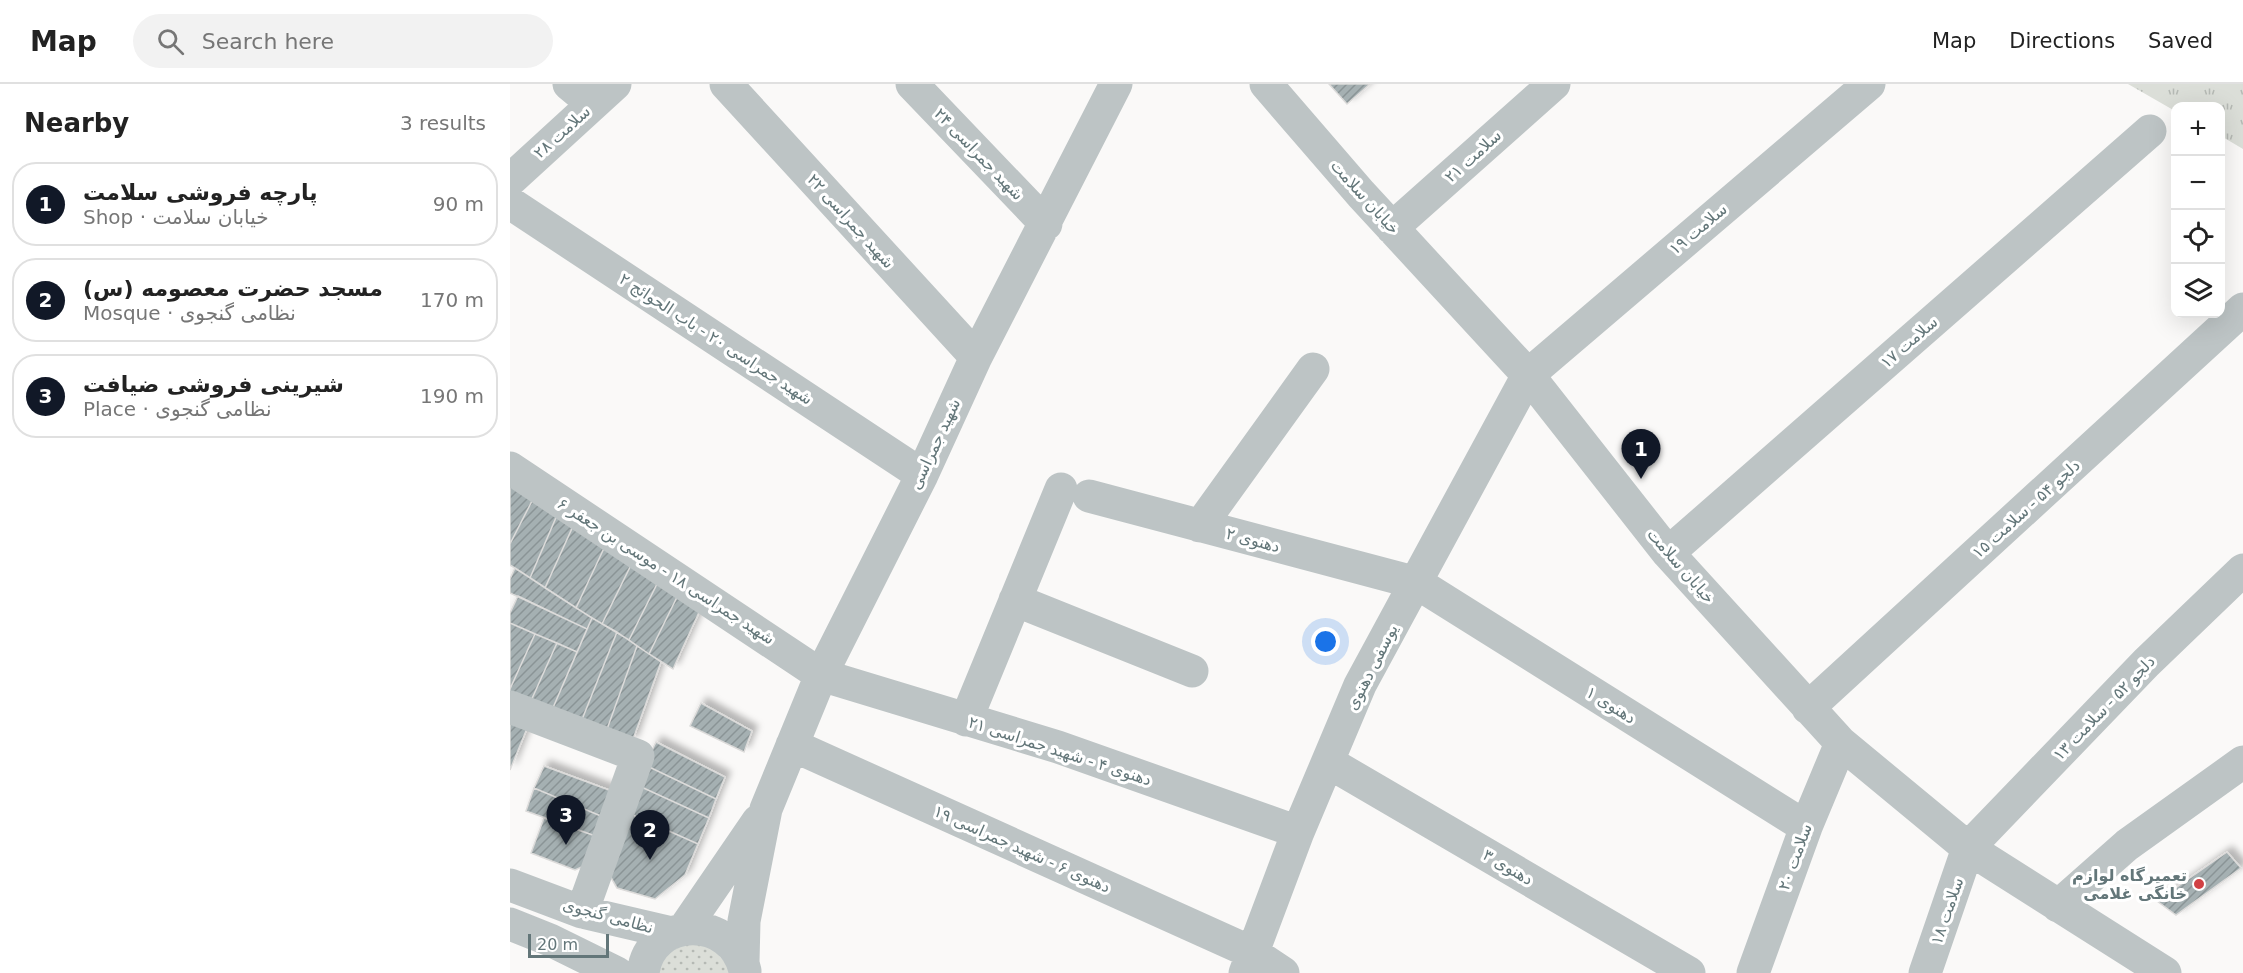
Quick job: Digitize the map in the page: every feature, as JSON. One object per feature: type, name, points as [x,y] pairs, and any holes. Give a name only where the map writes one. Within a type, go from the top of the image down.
[{"type":"street","name":"شهید جمراسی ۲۲","points":[[726,84],[976,357]]},
{"type":"street","name":"شهید جمراسی ۲۴","points":[[912,84],[1046,224]]},
{"type":"street","name":"شهید جمراسی","points":[[766,809],[821,675],[922,474],[976,357],[1116,84]]},
{"type":"street","name":"خیابان سلامت","points":[[1266,84],[1392,228],[1528,375],[1668,553],[1841,743],[1968,848],[2058,906],[2120,960],[2165,973]]},
{"type":"street","name":"سلامت ۲۱","points":[[1392,228],[1554,84]]},
{"type":"street","name":"سلامت ۱۹","points":[[1528,375],[1869,84]]},
{"type":"street","name":"سلامت ۲۸","points":[[510,180],[592,91]]},
{"type":"street","name":"سلامت ۱۷","points":[[1668,553],[2150,131]]},
{"type":"street","name":"شهید جمراسی ۲۰ - باب الحوائج ۲","points":[[510,203],[922,474]]},
{"type":"street","name":"دلجو ۵۴ - سلامت ۱۵","points":[[1808,708],[2243,309]]},
{"type":"street","points":[[1200,526],[1313,369]]},
{"type":"street","name":"یوسفی دهنوی","points":[[1249,963],[1298,832],[1360,685],[1528,375]]},
{"type":"street","name":"شهید جمراسی ۱۸ - موسی بن جعفر ۶","points":[[510,468],[821,675]]},
{"type":"street","name":"دهنوی ۲","points":[[1015,600],[1075,492],[1417,583]]},
{"type":"street","name":"دلجو ۵۲ - سلامت ۱۳","points":[[1968,848],[2146,663],[2243,570]]},
{"type":"street","name":"دهنوی ۱","points":[[1417,583],[1806,827]]},
{"type":"street","points":[[966,720],[1015,600],[1192,671]]},
{"type":"street","name":"دهنوی ۴ - شهید جمراسی ۲۱","points":[[821,675],[1058,747],[1298,832]]},
{"type":"street","points":[[510,706],[638,756],[582,912]]},
{"type":"street","name":"سلامت ۲۰","points":[[1753,973],[1806,827],[1841,743]]},
{"type":"street","name":"دهنوی ۶ - شهید جمراسی ۱۹","points":[[792,745],[1249,963],[1283,973]]},
{"type":"street","name":"دهنوی ۳","points":[[1328,762],[1689,973]]},
{"type":"street","points":[[2058,906],[2127,845],[2243,762]]},
{"type":"street","points":[[643,973],[649,954],[659,942],[678,931],[766,809]]},
{"type":"street","points":[[744,967],[744,921],[766,809]]},
{"type":"street","name":"سلامت ۱۸","points":[[1925,973],[1968,848]]},
{"type":"street","name":"نظامی گنجوی","points":[[510,885],[582,912],[678,931],[698,928],[713,931],[731,944],[744,967]]},
{"type":"street","points":[[510,924],[550,940],[617,973]]},
{"type":"green space","points":[[2128,84],[2243,84],[2243,149],[2225,138],[2225,102],[2171,102],[2171,109]]},
{"type":"green space","points":[[706,940],[734,973],[653,973],[666,950]]},
{"type":"building","points":[[1329,84],[1370,84],[1347,104]]},
{"type":"building","points":[[510,483],[534,497],[510,544]]},
{"type":"building","points":[[534,497],[558,513],[530,578],[510,565],[510,544]]},
{"type":"building","points":[[558,513],[574,524],[545,588],[530,578]]},
{"type":"building","points":[[574,524],[605,546],[576,608],[545,588]]},
{"type":"building","points":[[605,546],[632,563],[602,624],[576,608]]},
{"type":"building","points":[[632,563],[660,578],[629,640],[602,624]]},
{"type":"building","points":[[515,568],[592,618],[587,629],[510,593],[510,579]]},
{"type":"building","points":[[660,578],[679,593],[649,654],[629,640]]},
{"type":"building","points":[[679,593],[701,608],[673,669],[649,654]]},
{"type":"building","points":[[518,596],[587,629],[577,652],[510,623],[510,613]]},
{"type":"building","points":[[592,618],[617,632],[581,722],[552,710]]},
{"type":"building","points":[[510,623],[535,634],[510,689]]},
{"type":"building","points":[[617,632],[637,646],[606,732],[581,722]]},
{"type":"building","points":[[535,634],[557,643],[530,703],[510,695],[510,689]]},
{"type":"building","points":[[557,643],[577,652],[552,710],[530,703]]},
{"type":"building","points":[[637,646],[661,662],[632,742],[606,732]]},
{"type":"building","points":[[701,703],[752,731],[744,752],[690,726]]},
{"type":"building","points":[[510,718],[528,726],[510,770]]},
{"type":"building","points":[[656,742],[725,777],[716,799],[645,765]]},
{"type":"building","points":[[645,765],[716,799],[709,818],[637,785]]},
{"type":"building","points":[[544,766],[617,793],[608,819],[534,788]]},
{"type":"building","points":[[637,785],[709,818],[698,844],[626,812]]},
{"type":"building","points":[[534,788],[608,819],[601,838],[526,811]]},
{"type":"building","points":[[626,812],[698,844],[685,875],[655,899],[617,888],[606,869]]},
{"type":"building","points":[[544,818],[601,838],[593,862],[575,870],[531,853]]},
{"type":"building","name":"تعمیرگاه لوازم خانگی غلامی","points":[[2227,852],[2241,868],[2176,915],[2157,901]]},
{"type":"place","name":"پارچه فروشی سلامت","points":[[1641,479]]},
{"type":"place","name":"شیرینی فروشی ضیافت","points":[[566,845]]},
{"type":"place","name":"مسجد حضرت معصومه (س)","points":[[650,860]]},
{"type":"place","name":"تعمیرگاه لوازم خانگی غلامی","points":[[2199,884]]}]
